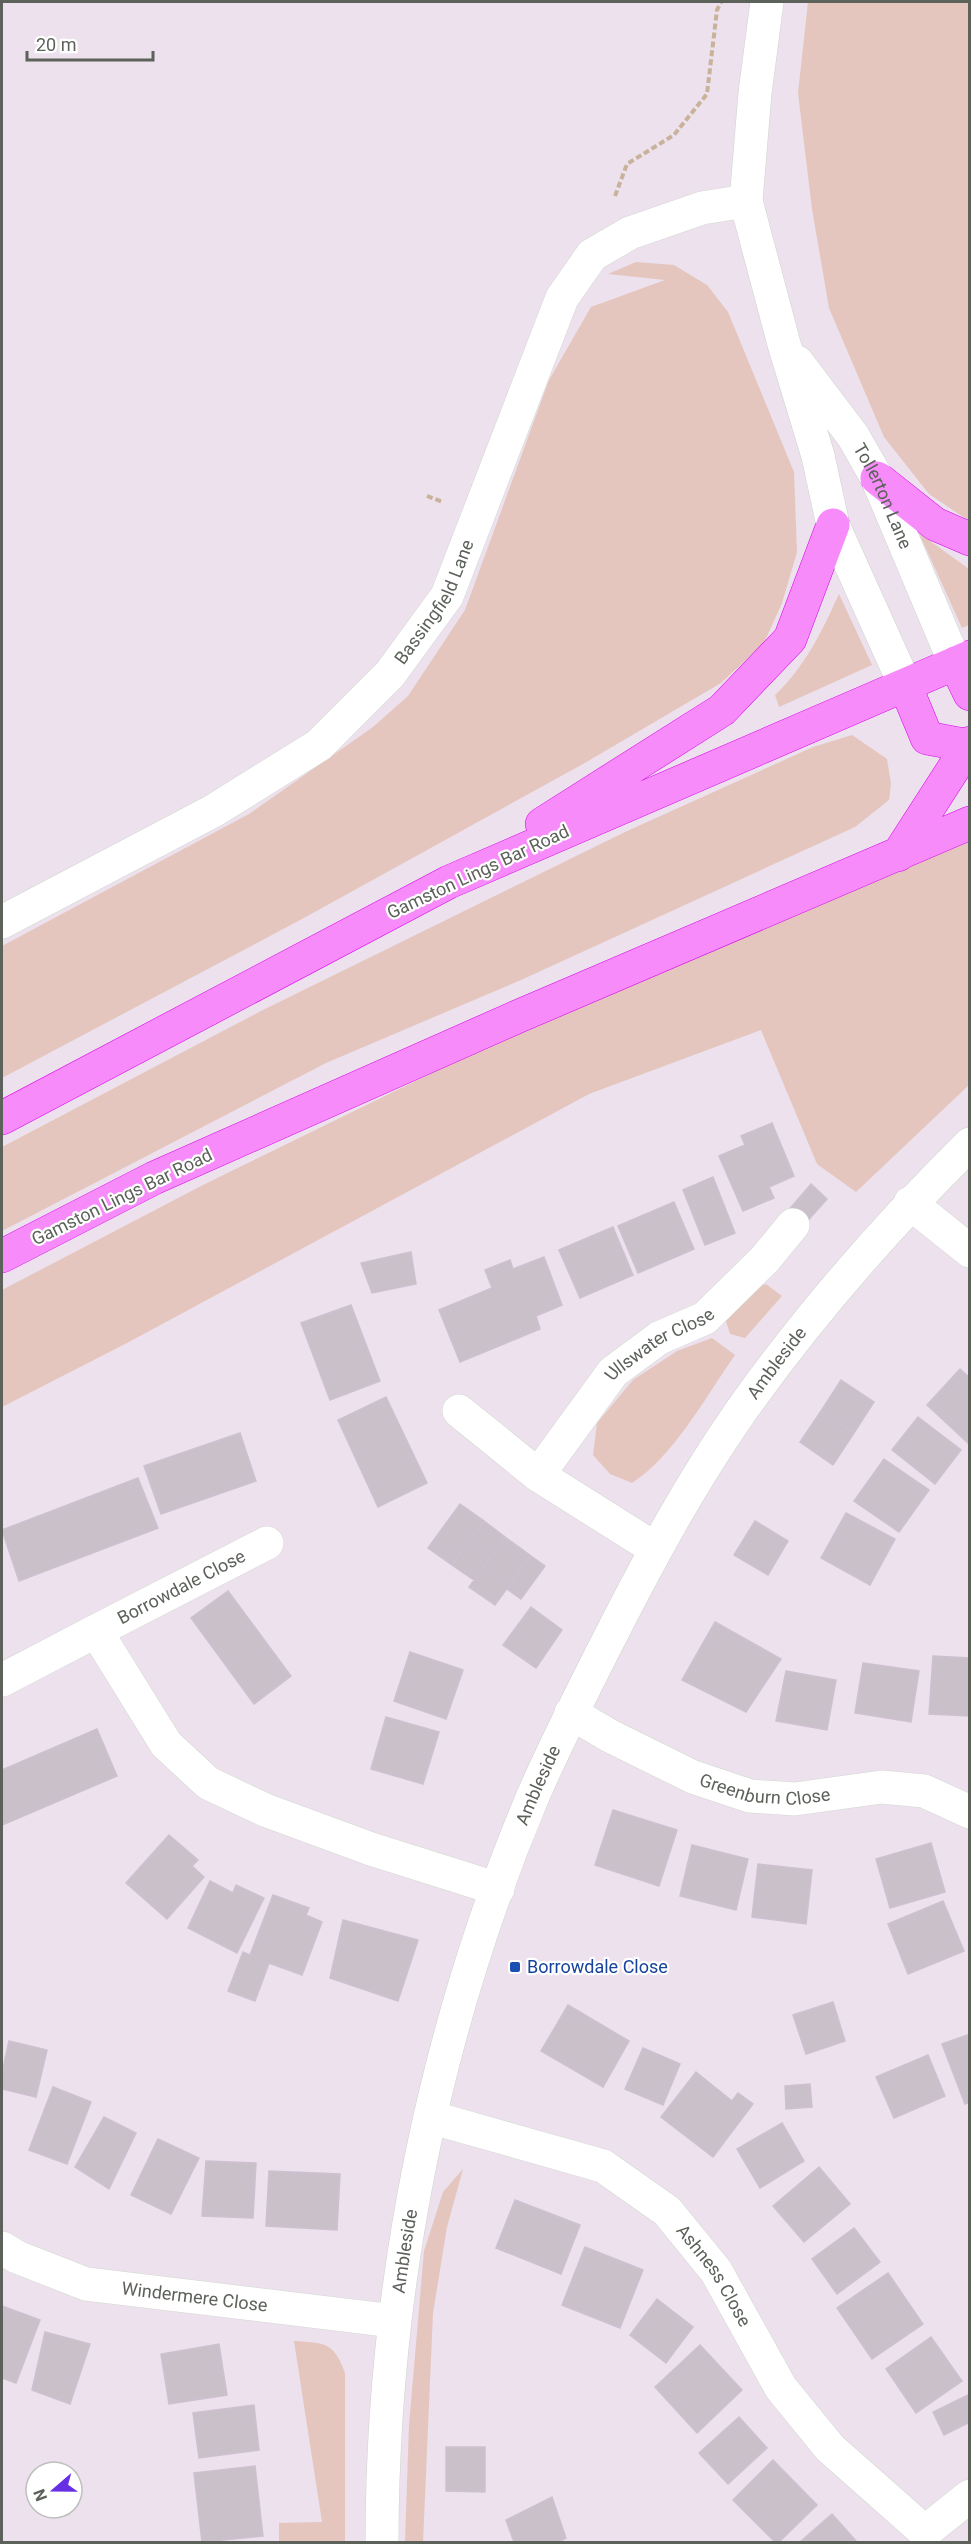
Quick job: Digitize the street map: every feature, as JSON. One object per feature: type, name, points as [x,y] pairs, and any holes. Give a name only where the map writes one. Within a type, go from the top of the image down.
[{"type":"highway","points":[[877,478],[935,524],[969,539]]},
{"type":"highway","points":[[449,882],[722,710],[790,639],[833,525]]},
{"type":"highway","points":[[962,660],[969,694]]},
{"type":"highway","name":"Gamston Lings Bar Road","points":[[2,1118],[449,882],[962,660]]},
{"type":"highway","points":[[897,855],[969,745],[927,738],[904,685]]},
{"type":"highway","name":"Gamston Lings Bar Road","points":[[2,1256],[154,1178],[519,1016],[969,823]]},
{"type":"street","name":"Tollerton Lane","points":[[767,2],[755,93],[746,201],[784,344],[818,456],[833,525],[904,685]]},
{"type":"street","name":"Bassingfield Lane","points":[[2,922],[213,811],[319,745],[390,674],[447,596],[562,298],[592,255],[648,226],[702,208],[746,201]]},
{"type":"street","name":"Tollerton Lane","points":[[784,344],[853,436],[877,478],[962,660]]},
{"type":"street","name":"Ambleside","points":[[382,2542],[385,2437],[394,2321],[430,2117],[477,1949],[532,1799],[571,1713],[654,1548],[739,1415],[819,1309],[910,1203],[969,1144]]},
{"type":"street","points":[[910,1203],[969,1251]]},
{"type":"street","name":"Ullswater Close","points":[[538,1475],[613,1372],[658,1338],[705,1318],[765,1259],[793,1225]]},
{"type":"street","points":[[459,1411],[538,1475],[654,1548]]},
{"type":"street","name":"Borrowdale Close","points":[[2,1680],[267,1543]]},
{"type":"street","name":"Borrowdale Close","points":[[96,1631],[166,1744],[208,1783],[265,1810],[307,1826],[498,1889]]},
{"type":"street","name":"Greenburn Close","points":[[571,1713],[610,1736],[693,1777],[750,1796],[795,1799],[882,1787],[924,1791],[969,1812]]},
{"type":"street","name":"Ashness Close","points":[[430,2117],[603,2166],[667,2211],[716,2271],[782,2388],[830,2448],[922,2537],[969,2496]]},
{"type":"street","name":"Windermere Close","points":[[2,2248],[17,2257],[86,2284],[394,2321]]},
{"type":"path","points":[[592,255],[627,165],[674,135],[707,94],[717,10],[721,2]]},
{"type":"shaded area","points":[[808,2],[969,2],[969,521],[929,494],[884,437],[829,308],[812,209],[798,93]]},
{"type":"shaded area","points":[[636,262],[674,265],[707,285],[728,312],[794,472],[797,552],[782,603],[764,643],[721,683],[583,764],[302,919],[2,1078],[2,946],[249,814],[373,727],[408,696],[465,610],[549,380],[591,307],[665,280],[608,274]]},
{"type":"shaded area","points":[[919,533],[969,569],[969,625],[962,628]]},
{"type":"shaded area","points":[[839,594],[872,665],[779,707],[775,695],[804,660]]},
{"type":"shaded area","points":[[852,735],[887,759],[891,784],[889,800],[855,827],[521,980],[326,1063],[2,1231],[2,1147],[261,1011],[625,832],[813,747]]},
{"type":"shaded area","points":[[969,835],[969,1085],[856,1192],[817,1164],[761,1030],[589,1094],[127,1343],[2,1407],[2,1290],[203,1185],[485,1047]]},
{"type":"shaded area","points":[[766,1284],[782,1296],[745,1338],[730,1334],[725,1318],[747,1291]]},
{"type":"shaded area","points":[[712,1338],[735,1355],[688,1424],[662,1457],[632,1483],[610,1474],[593,1455],[597,1423],[633,1380],[677,1351]]},
{"type":"shaded area","points":[[463,2169],[447,2227],[433,2313],[423,2542],[405,2542],[409,2425],[424,2251],[443,2192]]},
{"type":"shaded area","points":[[294,2341],[314,2342],[327,2346],[337,2355],[345,2373],[345,2542],[279,2542],[279,2523],[322,2522]]},
{"type":"building","points":[[772,1123],[794,1176],[769,1187],[774,1198],[743,1211],[719,1156],[745,1145],[741,1136]]},
{"type":"building","points":[[713,1177],[735,1233],[705,1245],[683,1190]]},
{"type":"building","points":[[811,1184],[827,1199],[803,1226],[787,1212]]},
{"type":"building","points":[[674,1202],[694,1249],[638,1273],[618,1226]]},
{"type":"building","points":[[613,1227],[633,1275],[580,1298],[559,1250]]},
{"type":"building","points":[[411,1252],[416,1284],[372,1293],[361,1263]]},
{"type":"building","points":[[544,1257],[562,1305],[536,1316],[540,1329],[460,1362],[439,1310],[492,1288],[485,1270],[510,1260],[513,1269]]},
{"type":"building","points":[[351,1305],[380,1381],[330,1400],[301,1323]]},
{"type":"building","points":[[960,1369],[970,1378],[968,1443],[927,1405]]},
{"type":"building","points":[[841,1380],[874,1402],[854,1433],[821,1411]]},
{"type":"building","points":[[386,1397],[427,1483],[378,1507],[338,1420]]},
{"type":"building","points":[[821,1411],[854,1433],[833,1465],[800,1442]]},
{"type":"building","points":[[918,1417],[961,1450],[935,1484],[892,1450]]},
{"type":"building","points":[[240,1433],[256,1481],[161,1514],[144,1466]]},
{"type":"building","points":[[884,1459],[929,1490],[899,1532],[854,1501]]},
{"type":"building","points":[[138,1478],[158,1528],[19,1581],[2,1530]]},
{"type":"building","points":[[460,1504],[484,1521],[452,1565],[428,1548]]},
{"type":"building","points":[[846,1513],[895,1539],[870,1585],[821,1558]]},
{"type":"building","points":[[484,1521],[505,1537],[474,1580],[452,1565]]},
{"type":"building","points":[[755,1521],[788,1541],[768,1575],[734,1555]]},
{"type":"building","points":[[505,1537],[531,1556],[495,1605],[469,1587]]},
{"type":"building","points":[[531,1556],[545,1566],[521,1599],[507,1589]]},
{"type":"building","points":[[228,1591],[291,1676],[254,1704],[191,1618]]},
{"type":"building","points":[[531,1607],[562,1630],[536,1668],[503,1645]]},
{"type":"building","points":[[715,1622],[781,1659],[746,1712],[682,1680]]},
{"type":"building","points":[[410,1652],[463,1670],[446,1719],[394,1701]]},
{"type":"building","points":[[933,1656],[970,1658],[970,1716],[929,1714]]},
{"type":"building","points":[[863,1663],[919,1671],[911,1722],[855,1713]]},
{"type":"building","points":[[786,1671],[836,1680],[827,1730],[776,1721]]},
{"type":"building","points":[[386,1717],[439,1732],[423,1784],[371,1769]]},
{"type":"building","points":[[97,1729],[117,1776],[2,1825],[2,1770]]},
{"type":"building","points":[[613,1810],[677,1830],[659,1886],[595,1865]]},
{"type":"building","points":[[169,1835],[198,1860],[192,1866],[204,1877],[167,1919],[126,1883]]},
{"type":"building","points":[[931,1843],[945,1892],[890,1908],[876,1859]]},
{"type":"building","points":[[692,1845],[748,1859],[736,1910],[680,1896]]},
{"type":"building","points":[[758,1864],[812,1870],[806,1924],[752,1917]]},
{"type":"building","points":[[210,1881],[233,1893],[236,1885],[264,1898],[237,1953],[188,1928]]},
{"type":"building","points":[[273,1895],[309,1908],[306,1915],[322,1922],[302,1975],[269,1963],[255,2001],[228,1991],[243,1952],[250,1955]]},
{"type":"building","points":[[943,1901],[964,1951],[908,1974],[888,1924]]},
{"type":"building","points":[[343,1920],[418,1940],[398,2001],[330,1978]]},
{"type":"building","points":[[833,2002],[845,2041],[806,2054],[793,2015]]},
{"type":"building","points":[[568,2005],[629,2041],[603,2087],[541,2051]]},
{"type":"building","points":[[970,2034],[970,2102],[965,2104],[942,2044]]},
{"type":"building","points":[[9,2041],[47,2050],[36,2097],[2,2089],[2,2073]]},
{"type":"building","points":[[643,2048],[680,2064],[663,2105],[625,2089]]},
{"type":"building","points":[[928,2055],[945,2096],[894,2118],[876,2077]]},
{"type":"building","points":[[696,2072],[732,2101],[738,2093],[753,2104],[713,2157],[661,2117]]},
{"type":"building","points":[[810,2084],[812,2107],[786,2109],[785,2086]]},
{"type":"building","points":[[53,2087],[91,2102],[67,2164],[29,2150]]},
{"type":"building","points":[[104,2117],[136,2133],[109,2189],[75,2167]]},
{"type":"building","points":[[782,2123],[804,2161],[760,2188],[737,2149]]},
{"type":"building","points":[[158,2139],[199,2158],[171,2214],[131,2195]]},
{"type":"building","points":[[206,2161],[256,2163],[253,2218],[202,2216]]},
{"type":"building","points":[[819,2167],[850,2204],[804,2242],[773,2206]]},
{"type":"building","points":[[269,2171],[340,2174],[337,2230],[266,2226]]},
{"type":"building","points":[[515,2200],[580,2225],[561,2274],[496,2248]]},
{"type":"building","points":[[854,2228],[880,2262],[837,2294],[812,2259]]},
{"type":"building","points":[[585,2247],[643,2270],[620,2328],[562,2305]]},
{"type":"building","points":[[888,2273],[923,2324],[872,2359],[837,2308]]},
{"type":"building","points":[[657,2299],[693,2327],[666,2363],[630,2335]]},
{"type":"building","points":[[2,2306],[40,2320],[16,2383],[2,2378]]},
{"type":"building","points":[[45,2332],[90,2344],[70,2404],[32,2390]]},
{"type":"building","points":[[931,2337],[962,2381],[916,2413],[886,2369]]},
{"type":"building","points":[[219,2344],[227,2395],[169,2404],[161,2354]]},
{"type":"building","points":[[700,2345],[742,2390],[697,2433],[655,2387]]},
{"type":"building","points":[[970,2394],[970,2422],[944,2435],[933,2412]]},
{"type":"building","points":[[254,2405],[259,2450],[199,2458],[193,2413]]},
{"type":"building","points":[[739,2417],[767,2448],[728,2484],[699,2453]]},
{"type":"building","points":[[446,2447],[485,2447],[485,2492],[446,2491]]},
{"type":"building","points":[[773,2460],[817,2505],[779,2542],[775,2542],[733,2500]]},
{"type":"building","points":[[255,2466],[263,2536],[202,2542],[194,2473]]},
{"type":"building","points":[[552,2497],[566,2538],[558,2542],[514,2542],[506,2520]]},
{"type":"building","points":[[832,2514],[857,2542],[800,2542]]},
{"type":"place","name":"Borrowdale Close","points":[[515,1967]]}]
